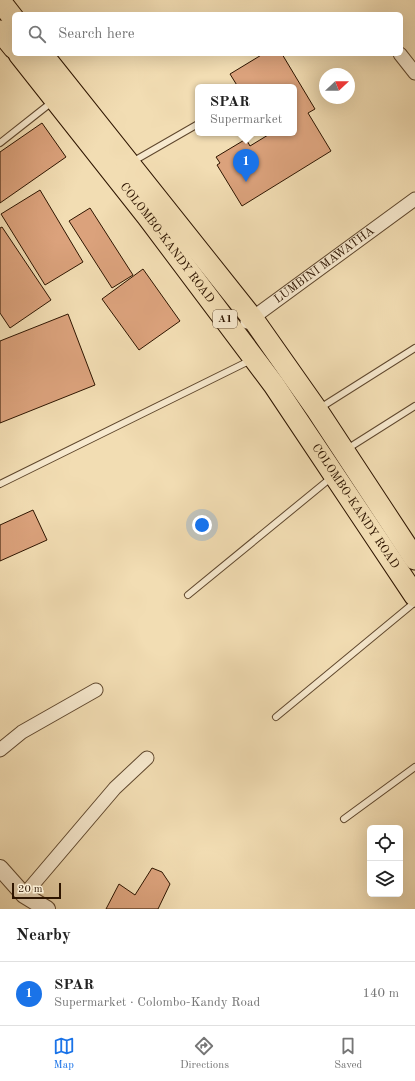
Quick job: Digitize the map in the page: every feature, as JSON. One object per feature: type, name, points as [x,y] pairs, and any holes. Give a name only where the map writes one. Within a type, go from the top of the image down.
[{"type":"highway","points":[[0,1],[12,16]]},
{"type":"highway","points":[[0,31],[12,46]]},
{"type":"highway","name":"COLOMBO-KANDY ROAD","points":[[21,56],[254,358],[335,474],[415,596]]},
{"type":"highway","name":"COLOMBO-KANDY ROAD","points":[[44,56],[252,319],[317,410],[415,559]]},
{"type":"street","points":[[402,56],[415,73]]},
{"type":"street","name":"LUMBINI MAWATHA","points":[[235,332],[415,199]]},
{"type":"street","points":[[0,750],[22,732],[96,690]]},
{"type":"street","points":[[24,895],[115,788],[147,758]]},
{"type":"street","points":[[0,868],[24,895],[47,909]]},
{"type":"lane","points":[[0,143],[55,100]]},
{"type":"lane","points":[[129,164],[195,126]]},
{"type":"lane","points":[[317,410],[415,348]]},
{"type":"lane","points":[[0,484],[254,358]]},
{"type":"lane","points":[[344,451],[415,406]]},
{"type":"lane","points":[[188,595],[335,474]]},
{"type":"lane","points":[[276,717],[415,602]]},
{"type":"lane","points":[[344,819],[415,767]]},
{"type":"building","points":[[260,56],[283,56],[315,109],[308,113],[331,151],[242,206],[217,165],[220,163],[216,157],[246,139],[250,146],[266,136],[297,136],[297,84],[236,84],[230,74]]},
{"type":"building","points":[[42,123],[66,157],[0,203],[0,152]]},
{"type":"building","points":[[40,190],[83,262],[45,285],[1,214]]},
{"type":"building","points":[[90,208],[133,275],[112,288],[69,221]]},
{"type":"building","points":[[2,227],[51,300],[10,328],[0,313],[0,228]]},
{"type":"building","points":[[143,269],[180,321],[139,350],[102,299]]},
{"type":"building","points":[[68,314],[95,385],[0,423],[0,341]]},
{"type":"building","points":[[33,510],[47,540],[0,561],[0,525]]},
{"type":"building","points":[[152,868],[162,872],[170,884],[158,909],[106,909],[119,884],[135,895]]},
{"type":"place","name":"SPAR","points":[[246,182]]}]
